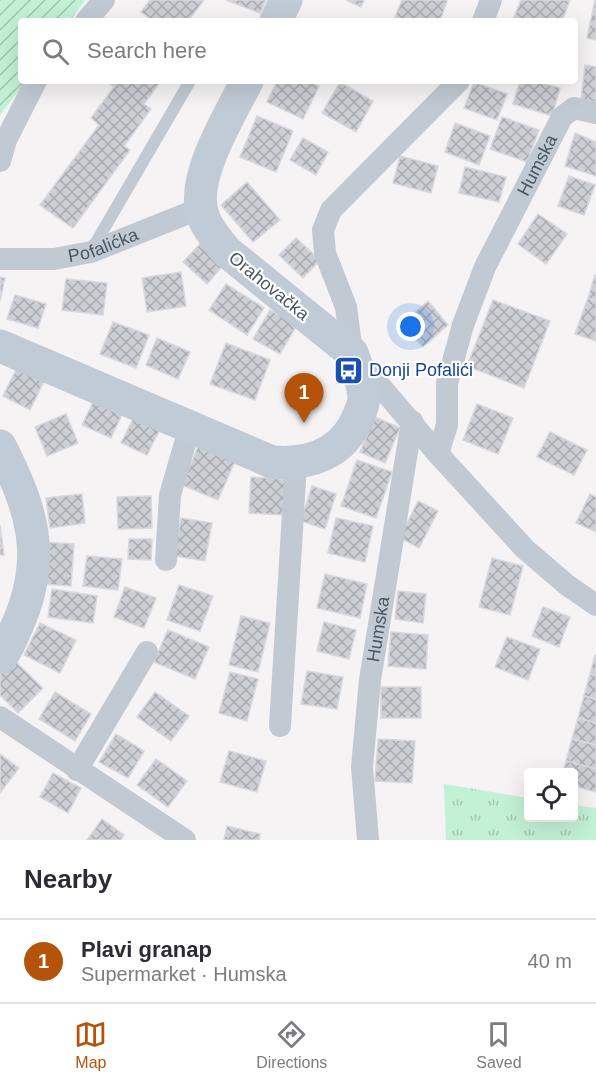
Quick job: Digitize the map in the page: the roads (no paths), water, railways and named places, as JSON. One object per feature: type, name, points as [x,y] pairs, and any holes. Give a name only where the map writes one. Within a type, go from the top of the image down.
[{"type":"street","points":[[89,18],[104,0]]},
{"type":"street","points":[[277,18],[286,0]]},
{"type":"street","points":[[484,18],[491,0]]},
{"type":"street","points":[[0,161],[6,140],[34,84]]},
{"type":"street","points":[[201,208],[201,192],[214,148],[246,84]]},
{"type":"street","points":[[0,346],[272,462],[297,464],[320,457],[336,448],[355,426],[364,400],[360,375],[352,352],[346,307],[325,253],[323,231],[331,210],[456,84]]},
{"type":"street","name":"Humska","points":[[438,453],[447,425],[447,383],[463,325],[485,267],[562,117],[574,108],[596,112]]},
{"type":"street","name":"Pofalićka","points":[[0,259],[54,259],[91,252],[201,208]]},
{"type":"street","name":"Orahovačka","points":[[201,208],[211,232],[226,251],[352,352]]},
{"type":"street","points":[[352,352],[438,453],[525,549],[567,585],[596,605]]},
{"type":"street","name":"Humska","points":[[368,840],[362,767],[370,680],[412,421]]},
{"type":"street","points":[[166,560],[170,495],[190,426]]},
{"type":"street","points":[[0,446],[23,490],[35,539],[33,575],[25,609],[0,658]]},
{"type":"street","points":[[279,726],[297,464]]},
{"type":"street","points":[[77,770],[147,652]]},
{"type":"street","points":[[0,717],[185,840]]},
{"type":"lane","points":[[91,252],[188,84]]},
{"type":"place","name":"Donji Pofalići","points":[[348,370]]},
{"type":"place","name":"Plavi granap","points":[[304,423]]}]
